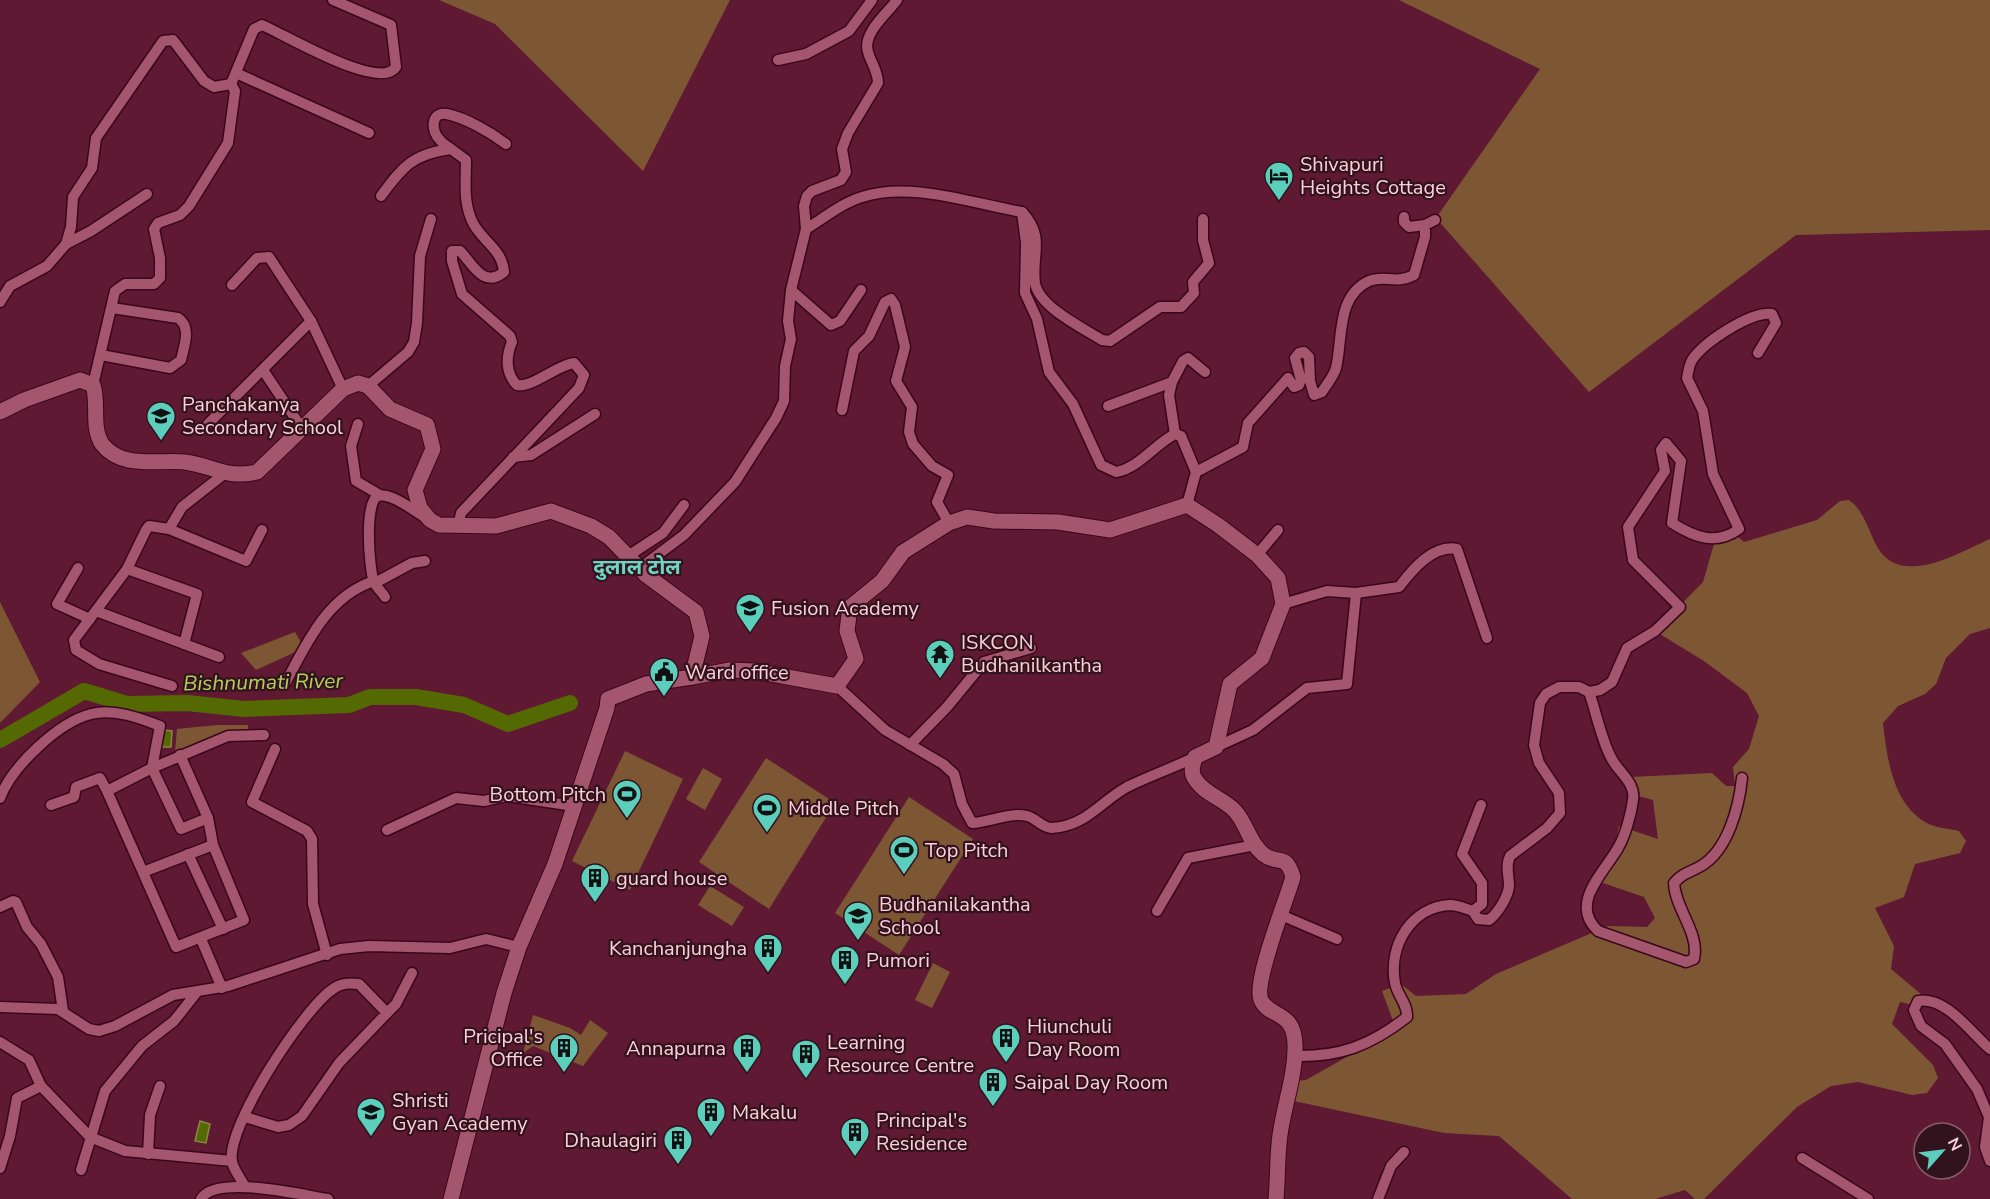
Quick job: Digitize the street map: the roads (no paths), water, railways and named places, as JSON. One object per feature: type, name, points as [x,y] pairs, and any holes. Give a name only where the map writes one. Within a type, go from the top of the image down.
[{"type":"street","points":[[231,84],[254,29],[262,25],[344,64],[383,75],[393,72],[396,67],[391,25],[333,0]]},
{"type":"street","points":[[778,60],[806,54],[849,31],[872,0]]},
{"type":"street","points":[[640,568],[684,535],[735,482],[776,418],[784,400],[785,366],[791,339],[788,321],[791,290],[806,229],[807,196],[812,190],[841,180],[846,172],[842,149],[854,119],[878,83],[878,75],[867,50],[868,40],[879,21],[897,0]]},
{"type":"street","points":[[66,244],[71,227],[73,197],[92,168],[96,138],[163,41],[173,40],[204,81],[214,87],[231,84]]},
{"type":"street","points":[[236,73],[369,133]]},
{"type":"street","points":[[231,84],[235,91],[228,143],[189,206],[180,215],[158,223],[154,229],[160,258],[160,278],[154,284],[125,284],[115,291],[93,385],[97,396],[98,435],[112,453],[134,461],[186,462],[224,474],[243,475],[257,472],[343,389],[358,383],[368,386],[390,409],[427,425],[431,433],[433,449],[415,490],[420,508],[430,520]]},
{"type":"street","points":[[458,526],[461,513],[579,388],[584,375],[574,363],[527,384],[517,385],[506,360],[506,353],[512,342],[510,336],[462,294],[452,261],[452,251],[460,251],[479,275],[488,278],[498,277],[504,272],[498,252],[472,222],[464,192],[466,160],[439,140],[433,130],[433,120],[443,114],[459,118],[506,144]]},
{"type":"street","points":[[381,196],[399,172],[414,158],[451,149]]},
{"type":"street","points":[[0,302],[10,286],[47,266],[66,244],[91,231],[147,194]]},
{"type":"street","points":[[806,229],[863,196],[883,194],[936,195],[1022,212],[1032,223],[1036,234],[1038,250],[1035,284],[1049,306],[1102,340],[1110,341],[1160,307],[1182,307],[1194,293],[1193,282],[1209,263],[1203,240],[1203,219]]},
{"type":"street","points":[[1022,212],[1026,243],[1025,293],[1037,319],[1049,372],[1073,404],[1101,465],[1108,470],[1123,471],[1175,435],[1181,436],[1188,447],[1196,472],[1187,505]]},
{"type":"street","points":[[1196,472],[1243,447],[1248,423],[1288,378],[1294,387],[1299,385],[1301,380],[1295,358],[1299,353],[1304,352],[1310,357],[1310,381],[1314,395],[1322,392],[1336,370],[1341,320],[1353,293],[1367,282],[1378,278],[1398,281],[1414,275],[1430,223],[1409,227],[1404,222],[1404,217]]},
{"type":"street","points":[[368,386],[408,352],[414,342],[420,256],[431,219]]},
{"type":"street","points":[[232,285],[256,258],[269,256],[311,321],[343,389]]},
{"type":"street","points":[[791,290],[831,325],[840,321],[861,290]]},
{"type":"street","points":[[842,410],[854,351],[869,336],[885,302],[891,299],[895,305],[905,347],[896,381],[912,407],[909,432],[913,444],[924,459],[948,475],[937,502],[949,523]]},
{"type":"street","points":[[101,355],[170,368],[181,360],[186,331],[183,321],[178,318],[112,308]]},
{"type":"street","points":[[1294,1056],[1326,1056],[1354,1048],[1391,1030],[1407,1017],[1408,1011],[1395,984],[1395,955],[1404,929],[1421,915],[1436,907],[1453,905],[1473,911],[1478,919],[1489,920],[1497,913],[1509,888],[1508,862],[1510,856],[1547,828],[1560,813],[1558,793],[1539,764],[1534,744],[1534,729],[1540,703],[1546,693],[1559,687],[1579,687],[1589,692],[1600,690],[1612,682],[1627,648],[1655,631],[1680,607],[1633,560],[1628,527],[1665,471],[1661,450],[1666,443],[1681,461],[1672,523],[1694,537],[1727,537],[1739,528],[1713,474],[1703,411],[1687,378],[1692,361],[1711,341],[1761,312],[1772,314],[1776,323],[1758,353]]},
{"type":"street","points":[[208,424],[311,321]]},
{"type":"street","points":[[1175,435],[1169,395],[1173,382],[1184,361],[1188,358],[1205,372]]},
{"type":"street","points":[[262,370],[301,428]]},
{"type":"street","points":[[0,412],[65,383],[80,380],[93,385]]},
{"type":"street","points":[[1108,406],[1173,382]]},
{"type":"street","points":[[513,457],[531,455],[595,414]]},
{"type":"street","points":[[358,424],[351,446],[356,481],[439,525],[496,526],[551,511],[591,526],[609,537],[640,568],[696,612],[702,636],[692,677]]},
{"type":"street","points":[[169,529],[182,507],[224,474]]},
{"type":"street","points":[[380,495],[374,498],[369,509],[370,555],[374,582],[386,597]]},
{"type":"street","points":[[628,556],[663,532],[684,505]]},
{"type":"street","points":[[837,686],[856,659],[847,631],[850,607],[882,580],[903,552],[949,523],[967,517],[993,521],[1058,522],[1110,530],[1187,505]]},
{"type":"street","points":[[1187,505],[1257,555],[1278,578],[1283,604],[1262,658],[1230,684],[1216,747]]},
{"type":"street","points":[[172,686],[99,664],[76,650],[74,640],[127,569],[149,526],[169,529],[246,561],[261,530]]},
{"type":"street","points":[[1257,555],[1278,530]]},
{"type":"street","points":[[1283,604],[1327,591],[1356,593],[1399,587],[1416,564],[1449,547],[1457,549],[1487,638]]},
{"type":"street","points":[[286,682],[317,625],[354,591],[412,563],[425,561]]},
{"type":"street","points":[[78,568],[57,604],[219,657]]},
{"type":"street","points":[[127,569],[197,594],[184,644]]},
{"type":"street","points":[[451,1199],[481,1076],[519,947],[555,864],[608,708],[608,699],[617,693],[646,684],[730,670],[755,671],[837,686],[885,730],[943,764],[954,774],[962,804],[972,823],[1010,816],[1027,816],[1050,828],[1087,817],[1122,790],[1253,730],[1307,688],[1347,684],[1356,593]]},
{"type":"street","points":[[910,745],[947,707],[984,662],[1031,648]]},
{"type":"street","points":[[1589,692],[1612,760],[1628,779],[1634,798],[1618,848],[1600,872],[1585,905],[1587,918],[1598,931],[1686,962],[1694,959],[1696,951],[1692,936],[1674,897],[1674,883],[1683,872],[1702,866],[1722,844],[1739,804],[1742,778]]},
{"type":"street","points":[[0,798],[6,783],[36,749],[56,732],[92,713],[117,713],[160,726],[152,768],[181,829],[208,818]]},
{"type":"street","points":[[107,791],[180,755],[228,736],[264,735]]},
{"type":"street","points":[[275,749],[252,802],[307,831],[312,839],[313,904],[327,955]]},
{"type":"street","points":[[51,805],[74,797],[76,788],[100,778],[176,947],[201,939],[244,920],[213,844],[208,818],[180,755]]},
{"type":"street","points":[[1195,757],[1192,770],[1194,779],[1235,810],[1255,845],[1265,856],[1284,859],[1293,877],[1264,964],[1259,997],[1265,1007],[1282,1014],[1292,1028],[1294,1056],[1280,1136],[1276,1199]]},
{"type":"street","points":[[387,830],[456,798],[484,801],[507,796],[574,806]]},
{"type":"street","points":[[1473,911],[1482,904],[1482,883],[1462,854],[1481,805]]},
{"type":"street","points":[[142,872],[213,844]]},
{"type":"street","points":[[1157,911],[1188,858],[1255,845]]},
{"type":"street","points":[[188,854],[223,929]]},
{"type":"street","points":[[0,907],[13,901],[19,907],[27,927],[41,944],[58,977],[63,1011],[70,1018],[99,1031],[115,1026],[161,1000],[222,988],[353,947],[450,948],[486,939],[519,947]]},
{"type":"street","points":[[1281,915],[1337,939]]},
{"type":"street","points":[[201,939],[222,988]]},
{"type":"street","points":[[244,1117],[278,1127],[289,1125],[302,1116],[339,1064],[396,1004],[412,973]]},
{"type":"street","points":[[244,1186],[232,1161],[237,1131],[285,1041],[333,988],[348,982],[359,984],[387,1013]]},
{"type":"street","points":[[81,1170],[105,1091],[142,1046],[174,1021],[197,992]]},
{"type":"street","points":[[1990,1049],[1945,1008],[1927,1000],[1918,1001],[1914,1010],[1922,1026],[1945,1044],[1977,1089],[1989,1117],[1985,1147],[1990,1161]]},
{"type":"street","points":[[0,1007],[63,1011]]},
{"type":"street","points":[[0,1042],[29,1060],[41,1086],[90,1137],[125,1151],[232,1161]]},
{"type":"street","points":[[0,1168],[10,1136],[17,1098],[41,1086]]},
{"type":"street","points":[[148,1154],[150,1115],[160,1086]]},
{"type":"street","points":[[1378,1199],[1391,1166],[1404,1152]]},
{"type":"street","points":[[1802,1158],[1868,1199]]},
{"type":"street","points":[[201,1199],[206,1192],[213,1189],[244,1186],[271,1195],[328,1199]]},
{"type":"waterway","name":"Bishnumati River","points":[[0,740],[84,691],[127,704],[187,703],[244,709],[349,705],[370,697],[416,697],[464,705],[508,724],[570,703]]},
{"type":"place","name":"Shivapuri Heights Cottage","points":[[1279,202]]},
{"type":"place","name":"Panchakanya Secondary School","points":[[161,442]]},
{"type":"place","name":"Fusion Academy","points":[[750,634]]},
{"type":"place","name":"ISKCON Budhanilkantha","points":[[940,680]]},
{"type":"place","name":"Ward office","points":[[664,698]]},
{"type":"place","name":"Bottom Pitch","points":[[627,820]]},
{"type":"place","name":"Middle Pitch","points":[[767,834]]},
{"type":"place","name":"Top Pitch","points":[[904,876]]},
{"type":"place","name":"guard house","points":[[595,904]]},
{"type":"place","name":"Budhanilakantha School","points":[[858,942]]},
{"type":"place","name":"Kanchanjungha","points":[[768,974]]},
{"type":"place","name":"Pumori","points":[[845,986]]},
{"type":"place","name":"Hiunchuli Day Room","points":[[1006,1064]]},
{"type":"place","name":"Pricipal's Office","points":[[564,1074]]},
{"type":"place","name":"Annapurna","points":[[747,1074]]},
{"type":"place","name":"Learning Resource Centre","points":[[806,1080]]},
{"type":"place","name":"Saipal Day Room","points":[[993,1108]]},
{"type":"place","name":"Shristi Gyan Academy","points":[[371,1138]]},
{"type":"place","name":"Makalu","points":[[711,1138]]},
{"type":"place","name":"Principal's Residence","points":[[855,1158]]},
{"type":"place","name":"Dhaulagiri","points":[[678,1166]]},
{"type":"district","name":"दुलाल टोल","points":[[637,567]]}]
